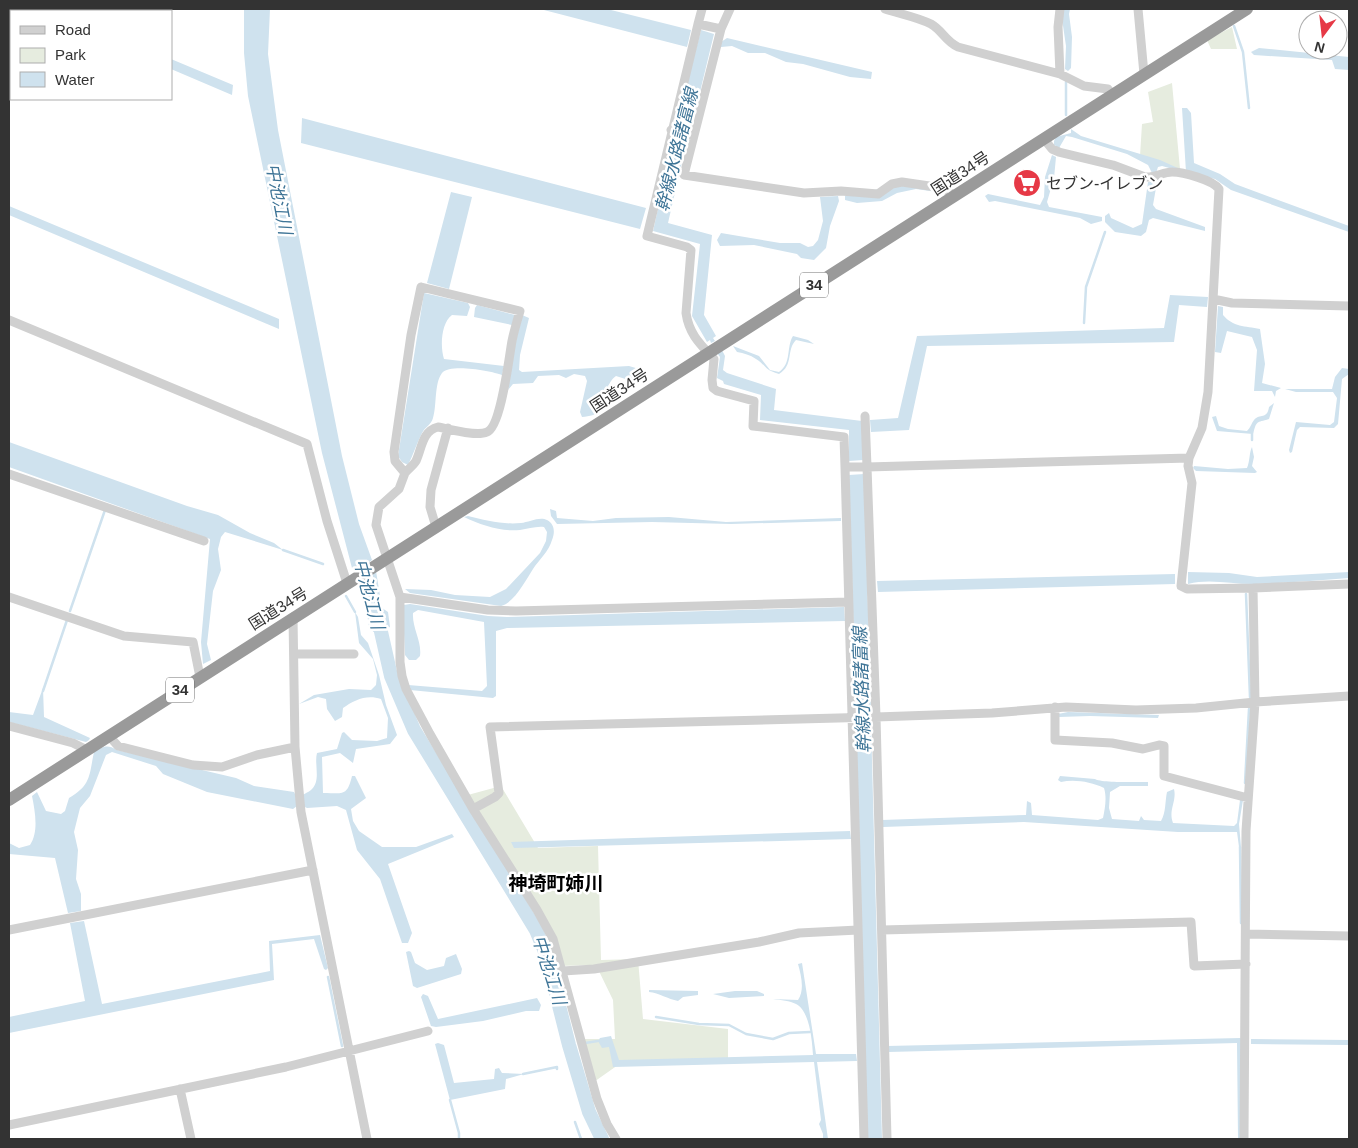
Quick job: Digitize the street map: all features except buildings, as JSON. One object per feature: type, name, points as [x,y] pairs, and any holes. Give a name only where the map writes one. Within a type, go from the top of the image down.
[{"type":"highway","name":"国道34号","points":[[9,800],[955,196],[1241,10]]},
{"type":"street","points":[[702,9],[717,43],[682,133],[647,236],[687,247],[691,250],[686,313],[688,322],[702,348],[714,359],[713,388],[717,391],[754,401],[753,426],[844,437],[848,467],[848,602],[864,717],[882,930],[887,1139]]},
{"type":"street","points":[[730,9],[694,40],[682,133],[684,175],[804,193],[841,191],[878,194],[892,184],[902,182],[943,188],[955,196]]},
{"type":"street","points":[[885,9],[930,24],[949,43],[958,47],[1060,74],[1084,86],[1108,89],[1112,94]]},
{"type":"street","points":[[1060,9],[1058,27],[1060,74]]},
{"type":"street","points":[[1138,9],[1144,74]]},
{"type":"street","points":[[1044,138],[1052,149],[1059,152],[1113,165],[1150,178],[1174,172],[1211,181],[1219,189],[1205,414],[1188,466],[1192,483],[1181,586],[1187,589],[1349,584]]},
{"type":"street","points":[[404,473],[395,461],[394,452],[411,335],[421,287],[520,311],[512,340],[505,386],[498,414],[492,428],[487,433],[438,427],[431,429],[423,440],[416,460],[404,473],[399,489],[379,507],[376,524],[384,560],[400,597],[400,662],[406,689],[473,808],[537,910],[553,940],[598,1099],[607,1124],[616,1139]]},
{"type":"street","points":[[1213,300],[1232,303],[1349,306]]},
{"type":"street","points":[[9,320],[307,444],[327,521],[350,582]]},
{"type":"street","points":[[864,1139],[858,930],[864,717],[865,416]]},
{"type":"street","points":[[436,527],[430,507],[431,490],[448,428]]},
{"type":"street","points":[[848,467],[1190,458]]},
{"type":"street","points":[[9,474],[204,541]]},
{"type":"street","points":[[1244,1139],[1246,830],[1255,702],[1253,588]]},
{"type":"street","points":[[9,597],[124,636],[193,642],[200,677]]},
{"type":"street","points":[[400,597],[488,610],[516,611],[848,602]]},
{"type":"street","points":[[293,617],[296,747],[301,812],[367,1139]]},
{"type":"street","points":[[295,654],[354,654]]},
{"type":"street","points":[[473,808],[499,793],[490,727],[992,713],[1055,707],[1136,710],[1178,709],[1349,696]]},
{"type":"street","points":[[1055,707],[1055,740],[1112,743],[1143,749],[1159,745],[1164,746],[1164,776],[1248,798]]},
{"type":"street","points":[[9,726],[73,743],[87,750]]},
{"type":"street","points":[[109,736],[118,746],[193,765],[222,767],[257,755],[296,747]]},
{"type":"street","points":[[9,930],[313,870]]},
{"type":"street","points":[[882,930],[1191,922],[1194,966],[1246,964]]},
{"type":"street","points":[[563,971],[594,969],[759,942],[799,933],[858,930]]},
{"type":"street","points":[[1246,934],[1349,936]]},
{"type":"street","points":[[9,1125],[286,1067],[428,1031]]},
{"type":"street","points":[[180,1089],[191,1139]]},
{"type":"green space","points":[[1232,27],[1237,49],[1211,49],[1207,40]]},
{"type":"green space","points":[[1172,83],[1180,169],[1140,156],[1142,124],[1153,122],[1148,92]]},
{"type":"green space","points":[[501,786],[538,848],[598,846],[601,960],[638,959],[643,1019],[728,1029],[728,1060],[618,1065],[591,1084],[577,1039],[615,1039],[613,1000],[596,965],[558,966],[550,939],[464,796]]},
{"type":"water","points":[[244,9],[270,9],[268,54],[278,130],[342,456],[359,524],[372,560],[358,571],[352,568],[322,453],[248,96],[244,53]]},
{"type":"water","points":[[540,9],[607,9],[691,30],[687,47]]},
{"type":"water","points":[[1064,9],[1070,9],[1072,37],[1071,68],[1068,71],[1065,69],[1066,46],[1062,19]]},
{"type":"water","points":[[701,30],[714,34],[691,129],[686,128],[685,130],[676,126]]},
{"type":"water","points":[[727,38],[872,72],[871,79],[850,77],[803,64],[786,62],[765,53],[748,53],[732,46],[721,47],[721,42]]},
{"type":"water","points":[[1259,48],[1298,52],[1298,58],[1254,55],[1251,52]]},
{"type":"water","points":[[1349,57],[1349,70],[1335,69],[1332,60],[1348,60]]},
{"type":"water","points":[[172,59],[233,85],[232,95],[172,69]]},
{"type":"water","points":[[1182,108],[1187,108],[1191,113],[1194,163],[1220,174],[1235,184],[1349,226],[1349,232],[1231,190],[1215,179],[1186,172]]},
{"type":"water","points":[[302,118],[646,208],[640,229],[301,143]]},
{"type":"water","points":[[1071,129],[1081,136],[1160,160],[1180,169],[1180,171],[1162,166],[1158,167],[1156,173],[1152,173],[1148,165],[1127,154],[1072,137],[1066,136],[1059,148],[1054,145],[1056,137],[1071,133]]},
{"type":"water","name":"幹線水路諸富線","points":[[678,136],[687,140],[668,223],[712,235],[704,315],[716,336],[713,338],[715,341],[711,343],[710,340],[707,342],[692,316],[700,244],[653,231],[674,137],[678,138]]},
{"type":"water","points":[[1052,155],[1056,157],[1054,178],[1047,202],[1049,207],[1102,217],[1102,221],[1091,224],[1080,218],[995,201],[989,202],[985,196],[988,194],[1040,205],[1044,197],[1045,177]]},
{"type":"water","points":[[1148,182],[1153,182],[1156,188],[1153,205],[1156,209],[1205,227],[1205,231],[1153,218],[1149,220],[1146,232],[1141,236],[1115,232],[1105,222],[1105,216],[1109,213],[1111,218],[1133,228],[1142,224]]},
{"type":"water","points":[[906,185],[943,191],[944,193],[916,189],[897,193],[882,201],[857,203],[845,200],[845,196],[848,194]]},
{"type":"water","points":[[451,192],[472,197],[449,289],[427,283]]},
{"type":"water","points":[[838,196],[839,201],[830,226],[826,248],[814,260],[801,258],[797,254],[754,245],[720,246],[717,240],[721,233],[780,243],[800,243],[808,247],[813,246],[818,240],[823,221],[820,197]]},
{"type":"water","points":[[9,206],[279,319],[279,329],[9,215]]},
{"type":"water","points":[[424,293],[468,303],[470,307],[467,316],[452,315],[448,319],[442,342],[444,359],[504,366],[502,375],[462,368],[446,370],[442,373],[438,383],[433,418],[422,433],[408,465],[402,462],[398,456]]},
{"type":"water","points":[[1170,295],[1208,297],[1207,307],[1179,305],[1174,342],[927,346],[909,430],[871,432],[870,420],[898,418],[917,336],[1164,328]]},
{"type":"water","points":[[477,305],[515,315],[512,325],[474,317]]},
{"type":"water","points":[[1218,306],[1223,307],[1223,315],[1231,322],[1260,329],[1265,364],[1262,383],[1281,388],[1276,391],[1275,397],[1272,391],[1254,391],[1257,350],[1252,337],[1227,331],[1221,353],[1215,352]]},
{"type":"water","points":[[522,315],[529,318],[520,355],[519,370],[522,372],[629,366],[639,369],[646,378],[644,383],[616,376],[611,381],[603,407],[599,412],[582,417],[580,412],[587,381],[585,376],[574,374],[566,378],[559,375],[538,376],[533,383],[513,384],[508,390],[513,354]]},
{"type":"water","points":[[793,336],[808,340],[814,344],[796,340],[791,348],[787,366],[784,370],[779,374],[770,370],[779,372],[783,368],[786,364]]},
{"type":"water","points":[[733,346],[759,356],[770,370],[751,356],[737,352]]},
{"type":"water","points":[[722,350],[725,356],[723,370],[727,373],[776,389],[774,410],[862,421],[863,460],[849,461],[849,430],[760,420],[761,395],[724,384],[723,381],[717,378],[720,357],[717,353]]},
{"type":"water","points":[[1342,368],[1349,369],[1349,374],[1342,379],[1338,424],[1334,428],[1300,427],[1297,430],[1292,452],[1290,453],[1289,450],[1296,422],[1330,425],[1334,422],[1337,398],[1333,392],[1296,392],[1285,389],[1332,389],[1335,377]]},
{"type":"water","points":[[1274,403],[1269,419],[1258,423],[1253,434],[1217,431],[1212,417],[1216,416],[1219,426],[1247,431],[1256,418],[1267,414],[1269,407]]},
{"type":"water","points":[[9,442],[187,506],[218,515],[250,533],[274,543],[283,550],[225,532],[221,537],[218,549],[221,570],[213,591],[207,644],[211,660],[203,664],[201,642],[210,539],[9,467]]},
{"type":"water","points":[[1252,447],[1254,457],[1252,466],[1257,472],[1255,473],[1196,471],[1193,468],[1194,466],[1228,469],[1247,468]]},
{"type":"water","name":"幹線水路諸富線","points":[[864,474],[871,711],[856,712],[849,475]]},
{"type":"water","points":[[550,509],[556,511],[557,518],[593,521],[616,518],[669,517],[726,522],[841,518],[841,521],[731,524],[652,522],[557,524],[551,516]]},
{"type":"water","points":[[468,516],[508,523],[544,519],[552,524],[554,534],[549,548],[515,596],[501,606],[410,593],[405,589],[490,597],[506,589],[540,553],[546,541],[547,532],[544,527],[520,530],[498,529],[464,517]]},
{"type":"water","points":[[376,571],[382,608],[388,612],[390,627],[375,633],[369,628],[361,581]]},
{"type":"water","points":[[1188,572],[1229,573],[1257,577],[1349,572],[1349,578],[1257,584],[1197,582],[1188,584]]},
{"type":"water","points":[[1175,574],[1175,584],[878,592],[877,581]]},
{"type":"water","points":[[410,604],[488,616],[507,617],[844,607],[845,621],[507,628],[496,631],[496,696],[493,698],[410,690],[408,685],[482,691],[487,686],[484,622],[418,610],[413,613],[413,619],[420,645],[420,656],[416,660],[409,660],[405,655],[403,611],[404,605]]},
{"type":"water","points":[[355,612],[358,617],[361,635],[368,643],[379,675],[386,705],[397,735],[390,744],[356,749],[353,763],[340,753],[322,757],[323,793],[346,791],[352,776],[355,776],[366,798],[351,809],[353,821],[359,831],[382,847],[416,847],[452,834],[454,837],[388,864],[412,933],[408,943],[402,943],[380,879],[357,850],[346,810],[337,806],[307,808],[301,805],[293,809],[207,792],[163,774],[156,766],[112,752],[106,755],[90,796],[80,808],[74,832],[78,850],[76,879],[81,894],[81,911],[68,913],[55,858],[9,854],[9,843],[19,848],[30,845],[33,840],[36,821],[32,796],[37,792],[46,811],[61,814],[65,811],[69,798],[81,789],[88,779],[94,752],[103,747],[108,746],[117,750],[236,778],[254,786],[294,792],[297,798],[315,785],[317,753],[337,749],[342,733],[344,732],[352,740],[377,741],[387,738],[388,718],[381,699],[371,697],[356,700],[343,708],[342,717],[335,721],[327,709],[326,699],[318,697],[299,704],[314,695],[349,689],[371,690],[376,685],[377,675],[373,659],[359,643]]},
{"type":"water","points":[[43,688],[44,717],[90,738],[89,740],[86,742],[9,722],[9,712],[33,715]]},
{"type":"water","points":[[1068,712],[1159,715],[1158,718],[1059,717],[1058,714]]},
{"type":"water","points":[[856,723],[871,723],[882,1139],[867,1139]]},
{"type":"water","points":[[1060,776],[1112,782],[1148,782],[1148,786],[1120,786],[1110,792],[1109,808],[1112,819],[1139,821],[1141,816],[1144,820],[1161,821],[1165,811],[1167,792],[1174,789],[1171,814],[1173,823],[1234,826],[1237,823],[1240,800],[1243,800],[1239,824],[1241,847],[1239,847],[1237,832],[1178,832],[1024,822],[883,827],[882,820],[1026,815],[1027,801],[1031,803],[1032,815],[1098,820],[1103,818],[1106,799],[1104,788],[1083,782],[1061,782],[1058,780]]},
{"type":"water","points":[[850,831],[851,839],[514,848],[511,842]]},
{"type":"water","points":[[84,921],[102,1004],[270,971],[269,941],[320,935],[328,968],[324,969],[314,939],[272,944],[274,980],[9,1033],[9,1017],[85,1001],[70,923]]},
{"type":"water","points":[[409,951],[415,963],[427,970],[444,966],[446,958],[456,954],[462,969],[461,974],[417,988],[413,986],[406,952]]},
{"type":"water","points":[[802,963],[816,1054],[856,1054],[857,1061],[817,1062],[828,1139],[823,1139],[819,1124],[821,1120],[814,1062],[613,1067],[609,1047],[602,1048],[598,1041],[600,1038],[611,1036],[619,1060],[813,1055],[809,1027],[801,1008],[791,1002],[773,999],[798,1000],[802,987],[798,964]]},
{"type":"water","points":[[649,990],[698,991],[698,995],[683,997],[678,1001],[649,992]]},
{"type":"water","points":[[757,991],[764,994],[764,996],[729,998],[713,994]]},
{"type":"water","points":[[423,994],[428,996],[438,1019],[537,998],[541,1005],[539,1011],[526,1011],[483,1021],[436,1027],[431,1026],[421,997]]},
{"type":"water","points":[[1241,1038],[1241,1139],[1238,1139],[1237,1043],[888,1052],[887,1046]]},
{"type":"water","points":[[1251,1039],[1349,1040],[1349,1045],[1251,1044]]},
{"type":"water","points":[[435,1044],[444,1045],[454,1083],[494,1079],[495,1069],[499,1068],[502,1073],[524,1074],[506,1079],[505,1089],[450,1100]]},
{"type":"waterway","points":[[1234,26],[1243,52],[1249,108]]},
{"type":"waterway","points":[[1066,82],[1066,115]]},
{"type":"waterway","points":[[1084,323],[1086,287],[1105,232]]},
{"type":"waterway","points":[[1252,431],[1252,440]]},
{"type":"waterway","points":[[70,611],[105,510]]},
{"type":"waterway","points":[[283,550],[323,564]]},
{"type":"waterway","points":[[1246,594],[1250,697]]},
{"type":"waterway","points":[[346,596],[355,612]]},
{"type":"waterway","name":"中池江川","points":[[377,614],[391,676],[414,730],[536,930],[546,954],[569,1045],[589,1112],[602,1139]]},
{"type":"waterway","points":[[43,691],[67,620]]},
{"type":"waterway","points":[[1245,783],[1249,709]]},
{"type":"waterway","points":[[1240,847],[1241,923]]},
{"type":"waterway","points":[[328,977],[342,1046]]},
{"type":"waterway","points":[[656,1017],[699,1024],[729,1025],[746,1034],[773,1039],[789,1033],[810,1032]]},
{"type":"waterway","points":[[585,1043],[598,1041]]},
{"type":"waterway","points":[[523,1074],[557,1067],[557,1069]]},
{"type":"waterway","points":[[450,1100],[459,1139]]},
{"type":"waterway","points":[[575,1122],[581,1139]]},
{"type":"place","name":"セブン-イレブン","points":[[1027,183]]},
{"type":"district","name":"神埼町姉川","points":[[556,883]]}]
